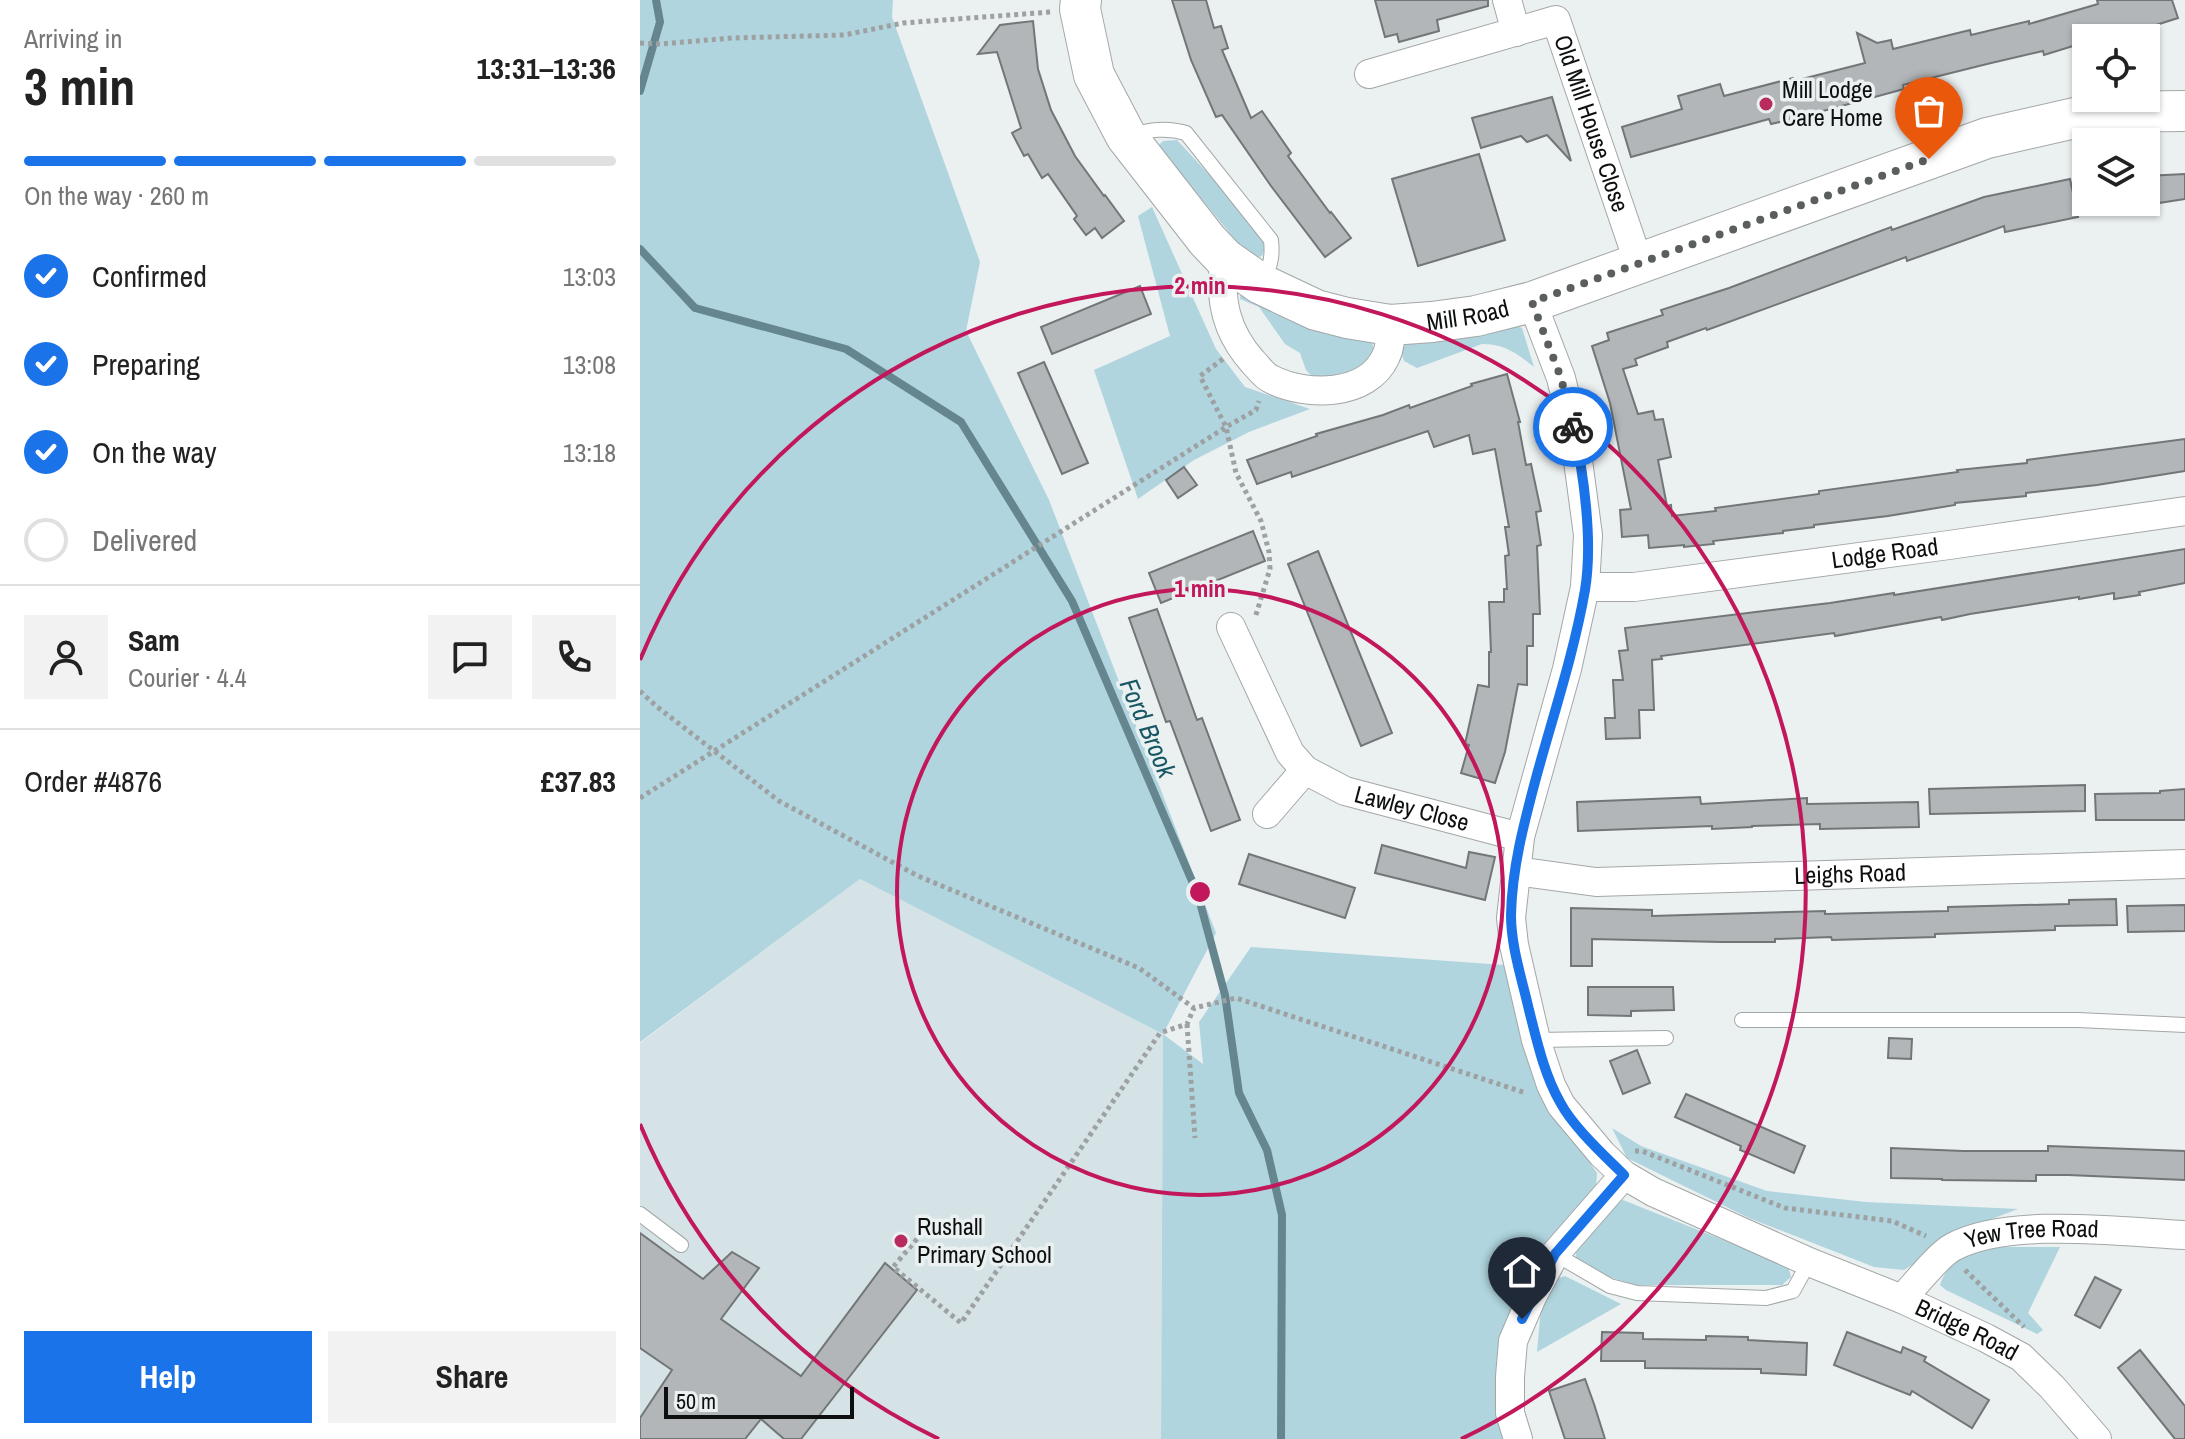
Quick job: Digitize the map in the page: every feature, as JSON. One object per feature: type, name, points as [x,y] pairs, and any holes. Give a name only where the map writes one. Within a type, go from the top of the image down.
[{"type":"street","name":"Old Mill House Close","points":[[1507,0],[1516,32]]},
{"type":"street","name":"Mill Road","points":[[1080,5],[1094,75],[1126,136],[1225,259],[1261,284],[1316,310],[1390,325],[1476,316],[1532,302],[1987,138],[2101,112],[2185,111]]},
{"type":"street","name":"Old Mill House Close","points":[[1369,74],[1556,20],[1639,264]]},
{"type":"street","points":[[1225,259],[1221,281],[1222,301],[1239,347],[1268,378],[1293,388],[1324,392],[1354,385],[1373,375],[1385,359],[1390,346],[1390,325]]},
{"type":"street","name":"Bridge Road","points":[[1532,302],[1561,378],[1574,431],[1588,535],[1585,587],[1567,669],[1520,837],[1511,918],[1514,945],[1536,1040],[1551,1085],[1561,1105],[1624,1175],[1653,1192],[1809,1262],[1902,1299],[2021,1357],[2097,1439]]},
{"type":"street","name":"Lodge Road","points":[[1585,587],[1634,587],[2185,511]]},
{"type":"street","name":"Lawley Close","points":[[1233,626],[1277,728],[1290,753],[1305,770],[1345,791],[1520,837]]},
{"type":"street","points":[[1267,814],[1305,770]]},
{"type":"street","name":"Leighs Road","points":[[1515,871],[1596,882],[2185,864]]},
{"type":"street","points":[[1518,1439],[1510,1413],[1513,1341],[1555,1254],[1624,1175]]},
{"type":"street","name":"Yew Tree Road","points":[[1902,1299],[1950,1248],[1975,1237],[2008,1230],[2067,1229],[2185,1235]]},
{"type":"lane","points":[[1126,136],[1152,129],[1186,133],[1271,240],[1273,252],[1270,268],[1261,284]]},
{"type":"lane","points":[[1742,1020],[2078,1020],[2185,1025]]},
{"type":"lane","points":[[1536,1040],[1666,1038]]},
{"type":"lane","points":[[640,1214],[681,1245]]},
{"type":"lane","points":[[1555,1254],[1610,1286],[1637,1293],[1766,1298],[1793,1291],[1809,1262]]},
{"type":"path","points":[[640,43],[844,35],[903,23],[1080,5]]},
{"type":"path","points":[[1233,626],[1270,569],[1269,552],[1261,521],[1236,473],[1226,427],[1200,376],[1239,347]]},
{"type":"path","points":[[640,798],[1256,410],[1268,378]]},
{"type":"path","points":[[640,691],[779,801],[918,876],[1139,968],[1194,1008],[1236,998],[1561,1105]]},
{"type":"path","points":[[1194,1008],[1187,1024],[1195,1138]]},
{"type":"path","points":[[917,1239],[893,1267],[961,1323],[1160,1033],[1187,1024]]},
{"type":"path","points":[[1602,1154],[1642,1151],[1785,1208],[1892,1221],[1950,1248],[1956,1261],[2025,1328]]},
{"type":"shaded area","points":[[640,0],[893,0],[892,17],[980,262],[966,331],[1049,500],[1216,933],[1163,1034],[860,879],[640,1042]]},
{"type":"shaded area","points":[[1177,140],[1226,193],[1266,246],[1262,256],[1251,259],[1158,146],[1163,141]]},
{"type":"shaded area","points":[[1152,207],[1216,349],[1245,387],[1310,409],[1249,432],[1194,460],[1138,499],[1094,370],[1170,336],[1138,216]]},
{"type":"shaded area","points":[[1241,288],[1372,340],[1374,352],[1369,363],[1336,377],[1315,379],[1306,370],[1300,353],[1285,344],[1259,307],[1240,299]]},
{"type":"shaded area","points":[[1508,323],[1522,328],[1534,367],[1510,350],[1482,344],[1417,368],[1404,361],[1401,351],[1410,338]]},
{"type":"shaded area","name":"Rushall Primary School","points":[[860,879],[1163,1034],[1161,1439],[640,1439],[640,1043]]},
{"type":"shaded area","points":[[1251,947],[1504,965],[1546,1100],[1597,1173],[1596,1188],[1519,1293],[1508,1439],[1161,1439],[1163,1034],[1203,1064],[1199,1022]]},
{"type":"shaded area","points":[[1612,1128],[1641,1146],[1767,1191],[1866,1202],[2018,1209],[1957,1232],[1904,1270],[1874,1267],[1749,1218],[1627,1158]]},
{"type":"shaded area","points":[[1623,1200],[1788,1266],[1791,1277],[1782,1285],[1636,1285],[1600,1274],[1576,1258],[1575,1247],[1614,1202]]},
{"type":"shaded area","points":[[1984,1247],[2060,1247],[2028,1313],[2043,1330],[2037,1334],[1940,1285],[1952,1265]]},
{"type":"shaded area","points":[[1565,1276],[1621,1304],[1537,1352],[1542,1296],[1548,1282]]},
{"type":"building","points":[[1172,0],[1206,0],[1214,28],[1221,26],[1228,48],[1222,50],[1251,118],[1262,111],[1291,153],[1288,156],[1351,238],[1325,257],[1222,115],[1216,117],[1191,60]]},
{"type":"building","points":[[1375,0],[1488,0],[1488,6],[1437,20],[1439,31],[1399,42],[1397,34],[1385,37]]},
{"type":"building","points":[[2097,0],[2172,0],[2178,18],[2159,24],[2072,24],[2072,46],[2044,55],[2043,51],[1987,64],[1903,85],[1904,89],[1801,117],[1771,124],[1769,119],[1631,157],[1622,127],[1682,109],[1678,96],[1720,84],[1724,96],[1865,63],[1857,33],[1877,43],[1891,40],[1893,49],[1970,30],[1971,35],[2029,21],[2029,24],[2098,4]]},
{"type":"building","points":[[1033,21],[1038,69],[1051,110],[1075,156],[1124,221],[1102,238],[1095,228],[1086,235],[1074,219],[1077,216],[1048,174],[1042,178],[1028,154],[1024,156],[1012,133],[1021,128],[997,52],[978,54],[1000,25]]},
{"type":"building","points":[[1552,97],[1571,161],[1547,135],[1527,142],[1521,136],[1481,148],[1472,118]]},
{"type":"building","points":[[1479,154],[1505,240],[1418,266],[1392,179]]},
{"type":"building","points":[[2185,174],[2185,199],[2160,203],[2160,175]]},
{"type":"building","points":[[2070,179],[2072,216],[2078,217],[2005,232],[2004,226],[1907,261],[1906,257],[1667,342],[1668,347],[1635,359],[1637,365],[1623,369],[1638,414],[1653,411],[1655,420],[1663,419],[1671,457],[1658,460],[1667,506],[1671,505],[1672,516],[1957,470],[2027,463],[2027,460],[2185,439],[2185,471],[2026,493],[2026,496],[1955,503],[1888,516],[1814,525],[1783,533],[1713,541],[1714,544],[1649,548],[1648,535],[1622,537],[1620,510],[1631,509],[1610,403],[1592,346],[1609,340],[1607,333],[1663,315],[1661,310],[1984,197]]},
{"type":"building","points":[[1140,286],[1151,314],[1052,354],[1041,327]]},
{"type":"building","points":[[1044,362],[1088,463],[1062,474],[1018,373]]},
{"type":"building","points":[[1507,374],[1520,422],[1526,465],[1531,464],[1541,511],[1536,512],[1541,545],[1537,546],[1540,614],[1533,614],[1533,646],[1527,646],[1527,685],[1518,684],[1505,752],[1495,783],[1461,773],[1469,745],[1465,744],[1478,685],[1489,687],[1489,602],[1504,602],[1504,589],[1507,589],[1505,556],[1509,555],[1505,527],[1509,527],[1495,449],[1473,454],[1469,435],[1434,447],[1428,431],[1292,477],[1291,472],[1257,484],[1247,460],[1316,434],[1409,405],[1410,408],[1471,384]]},
{"type":"building","points":[[1184,467],[1197,485],[1178,498],[1166,480]]},
{"type":"building","points":[[1253,531],[1265,561],[1161,603],[1149,573]]},
{"type":"building","points":[[2185,549],[2185,583],[2139,592],[2140,595],[2114,599],[2114,593],[2079,597],[1835,636],[1834,633],[1661,656],[1662,659],[1652,660],[1654,710],[1639,710],[1640,738],[1606,739],[1605,718],[1615,718],[1613,680],[1623,680],[1619,651],[1628,650],[1625,628],[1894,595]]},
{"type":"building","points":[[1318,551],[1392,733],[1361,746],[1288,564]]},
{"type":"building","points":[[1157,609],[1197,720],[1202,718],[1240,820],[1211,831],[1170,721],[1166,722],[1129,618]]},
{"type":"building","points":[[2085,785],[2085,811],[1930,814],[1929,789]]},
{"type":"building","points":[[2185,789],[2185,820],[2096,820],[2095,794],[2160,793]]},
{"type":"building","points":[[1700,797],[1701,804],[1807,798],[1807,804],[1918,802],[1919,827],[1820,829],[1820,824],[1578,831],[1577,802]]},
{"type":"building","points":[[1382,845],[1466,868],[1469,852],[1495,857],[1485,900],[1375,873]]},
{"type":"building","points":[[1249,854],[1355,888],[1345,918],[1239,884]]},
{"type":"building","points":[[2116,899],[2117,925],[2055,926],[2055,930],[1935,934],[1935,937],[1775,939],[1775,942],[1592,939],[1592,966],[1571,966],[1571,908],[1652,910],[1652,916],[1825,911],[1825,914],[1948,911],[1948,907],[2069,904],[2069,900]]},
{"type":"building","points":[[2185,905],[2185,931],[2128,932],[2127,906]]},
{"type":"building","points":[[1588,987],[1673,987],[1674,1010],[1631,1011],[1631,1016],[1588,1015]]},
{"type":"building","points":[[1889,1038],[1912,1039],[1911,1059],[1888,1058]]},
{"type":"building","points":[[1637,1050],[1650,1083],[1623,1094],[1610,1061]]},
{"type":"building","points":[[1686,1094],[1805,1146],[1794,1173],[1675,1117]]},
{"type":"building","points":[[2048,1146],[2185,1151],[2185,1180],[2068,1175],[2036,1175],[2036,1181],[1891,1178],[1891,1148],[2048,1151]]},
{"type":"building","points":[[640,1233],[703,1279],[732,1252],[759,1268],[721,1319],[801,1376],[885,1263],[917,1290],[801,1439],[784,1439],[761,1419],[745,1439],[640,1439],[640,1418],[672,1370],[640,1348]]},
{"type":"building","points":[[2095,1277],[2121,1290],[2100,1328],[2075,1315]]},
{"type":"building","points":[[1602,1332],[1643,1333],[1643,1339],[1748,1337],[1748,1340],[1807,1343],[1806,1375],[1761,1373],[1761,1369],[1645,1368],[1645,1361],[1601,1361]]},
{"type":"building","points":[[1847,1332],[1901,1353],[1903,1347],[1926,1357],[1924,1361],[1989,1400],[1972,1428],[1912,1391],[1910,1395],[1834,1365]]},
{"type":"building","points":[[2140,1350],[2185,1406],[2185,1439],[2175,1439],[2118,1368]]},
{"type":"building","points":[[1585,1379],[1605,1439],[1565,1439],[1549,1391]]},
{"type":"waterway","name":"Ford Brook","points":[[640,91],[660,22],[656,0]]},
{"type":"waterway","name":"Ford Brook","points":[[640,249],[695,308],[846,349],[961,422],[1072,601],[1198,895],[1225,995],[1239,1093],[1267,1150],[1282,1215],[1281,1439]]},
{"type":"way so far","points":[[1573,427],[1561,378],[1532,302],[1929,159]]},
{"type":"place","name":"Mill Lodge Care Home","points":[[1766,104]]},
{"type":"place","name":"Rushall Primary School","points":[[901,1241]]},
{"type":"route","points":[[1522,1319],[1555,1254],[1624,1175],[1561,1105],[1551,1085],[1536,1040],[1514,945],[1511,918],[1520,837],[1567,669],[1585,587],[1588,535],[1573,427]]}]
